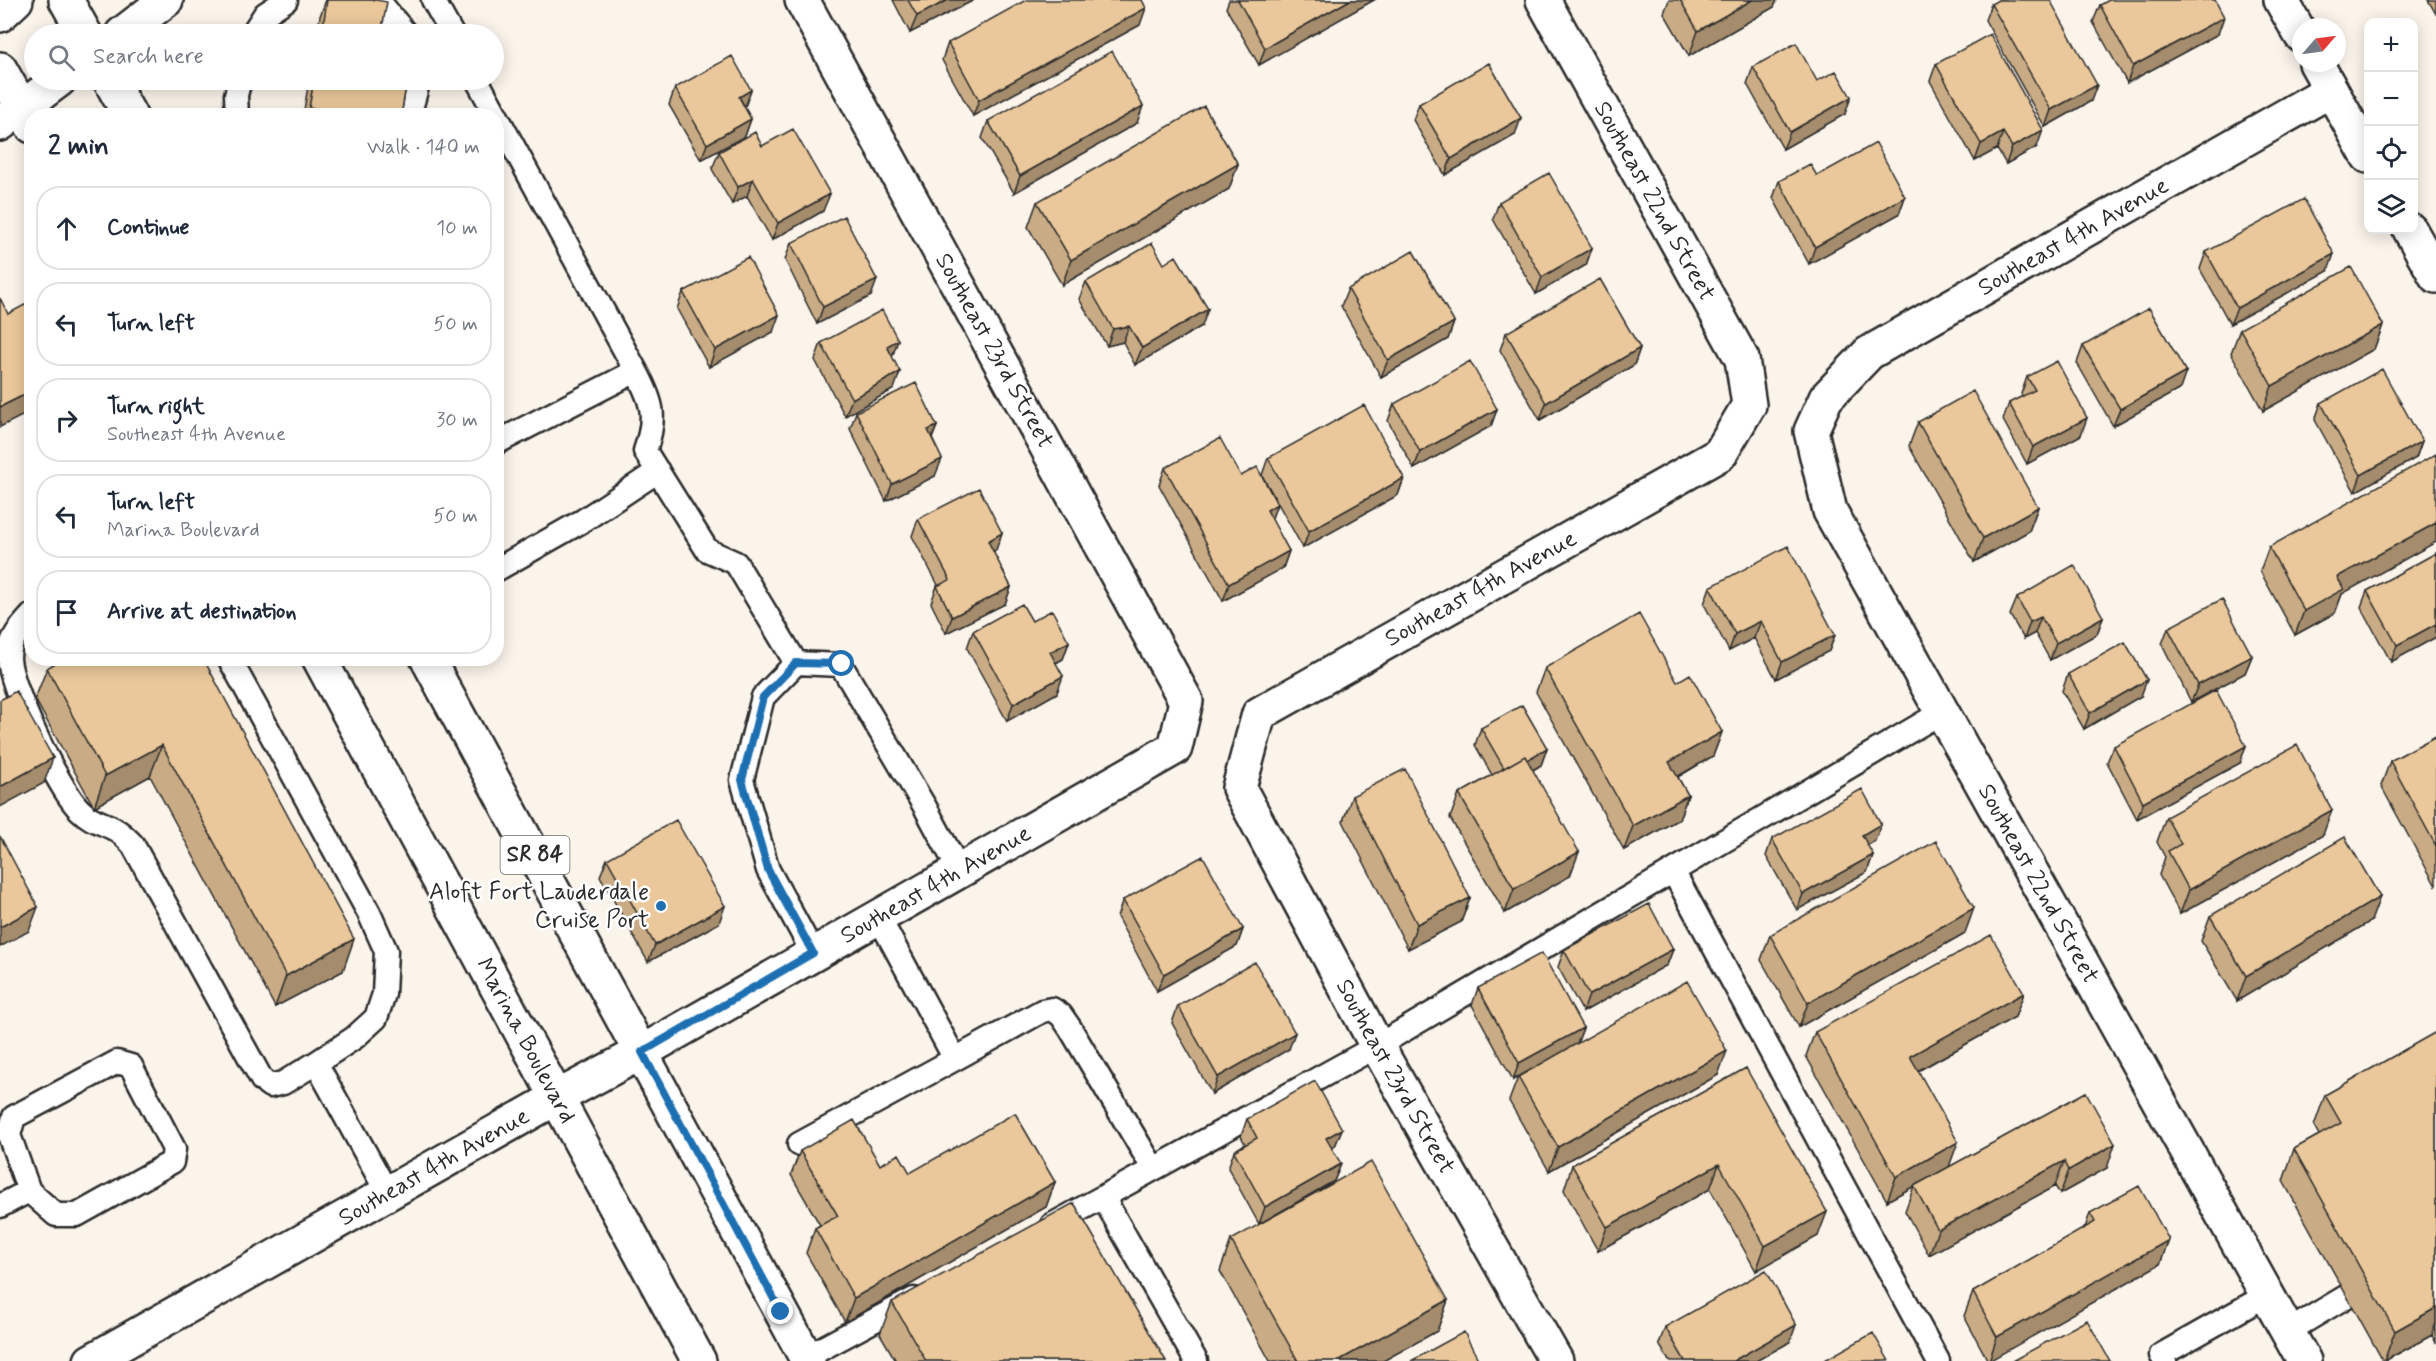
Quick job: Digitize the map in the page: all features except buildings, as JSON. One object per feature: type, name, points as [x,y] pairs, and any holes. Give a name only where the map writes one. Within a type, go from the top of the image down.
[{"type":"street","points":[[0,15],[16,0]]},
{"type":"street","points":[[66,0],[79,24]]},
{"type":"street","points":[[135,24],[166,0]]},
{"type":"street","name":"Southeast 23rd Street","points":[[802,0],[1186,701]]},
{"type":"street","name":"Southeast 22nd Street","points":[[1543,0],[1742,359],[1749,405]]},
{"type":"street","points":[[2282,0],[2292,18]]},
{"type":"street","points":[[0,69],[17,119]]},
{"type":"street","points":[[2324,77],[2364,149]]},
{"type":"street","name":"Southeast 4th Avenue","points":[[1826,398],[1869,353],[2324,77]]},
{"type":"street","points":[[29,108],[48,90]]},
{"type":"street","points":[[116,90],[126,108]]},
{"type":"street","points":[[2412,234],[2436,276]]},
{"type":"street","name":"Southeast 22nd Street","points":[[1826,398],[1811,431],[1830,511],[2304,1361]]},
{"type":"street","name":"Southeast 4th Avenue","points":[[1239,788],[1259,714],[1720,454],[1749,405]]},
{"type":"street","name":"Marina Boulevard","points":[[323,666],[699,1361]]},
{"type":"street","name":"SR 84","points":[[431,666],[807,1359]]},
{"type":"street","name":"Southeast 4th Avenue","points":[[91,1361],[556,1098],[642,1052],[1175,748],[1186,701]]},
{"type":"street","name":"Southeast 23rd Street","points":[[1239,788],[1377,1046],[1556,1361]]},
{"type":"lane","points":[[258,24],[265,14],[286,0]]},
{"type":"lane","points":[[378,0],[398,24]]},
{"type":"lane","points":[[433,0],[446,24]]},
{"type":"lane","points":[[237,90],[237,108]]},
{"type":"lane","points":[[411,108],[416,90]]},
{"type":"lane","points":[[482,90],[492,108]]},
{"type":"lane","points":[[504,129],[654,408],[653,428],[645,451],[707,550],[736,563],[796,663]]},
{"type":"lane","points":[[504,439],[636,371]]},
{"type":"lane","points":[[504,566],[584,520],[658,471]]},
{"type":"lane","points":[[24,623],[15,633],[9,657],[14,688],[67,790],[79,810],[100,825],[116,830],[133,845],[262,1080],[270,1086],[283,1083],[316,1063],[354,1038],[376,1018],[384,994],[386,951],[369,914],[233,666]]},
{"type":"lane","points":[[813,953],[768,870],[742,780],[763,697],[796,663],[842,664],[959,870]]},
{"type":"lane","points":[[1030,1237],[1377,1046],[1942,712]]},
{"type":"lane","points":[[1673,871],[1938,1361]]},
{"type":"lane","points":[[878,916],[955,1059]]},
{"type":"lane","points":[[800,1144],[1042,1011],[1052,1009],[1061,1016],[1070,1029],[1153,1168]]},
{"type":"lane","points":[[117,1062],[131,1066],[174,1149],[172,1162],[77,1215],[56,1215],[29,1191],[9,1136],[14,1117],[117,1062]]},
{"type":"lane","points":[[316,1063],[388,1194]]},
{"type":"lane","points":[[0,1206],[29,1191]]},
{"type":"lane","points":[[1103,1197],[1196,1361]]},
{"type":"lane","points":[[807,1359],[936,1288]]},
{"type":"lane","points":[[2165,1361],[2161,1355],[2267,1295]]},
{"type":"lane","points":[[2288,1332],[2348,1296]]},
{"type":"place","name":"Aloft Fort Lauderdale Cruise Port","points":[[661,906]]},
{"type":"route","points":[[781,1312],[642,1052],[813,953],[768,870],[742,780],[763,697],[796,663],[842,664]]}]
